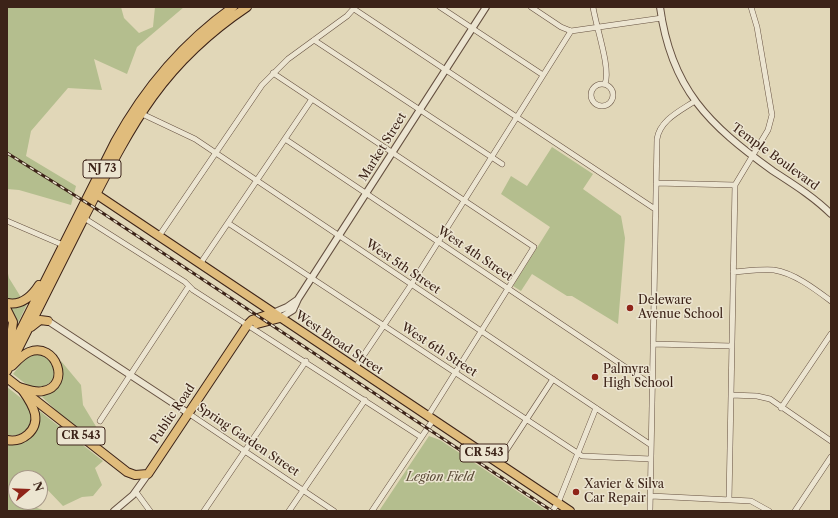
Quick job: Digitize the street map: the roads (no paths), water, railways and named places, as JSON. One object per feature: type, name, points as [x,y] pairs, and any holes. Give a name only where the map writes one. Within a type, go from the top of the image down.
[{"type":"main road","name":"NJ 73","points":[[7,356],[118,138],[146,92],[186,47],[233,7]]},
{"type":"main road","name":"NJ 73","points":[[7,371],[96,194],[140,112],[163,81],[197,45],[247,7]]},
{"type":"main road","name":"West Broad Street","points":[[96,194],[570,511]]},
{"type":"main road","points":[[7,303],[19,303],[30,296],[56,259]]},
{"type":"main road","points":[[39,307],[48,321]]},
{"type":"main road","points":[[7,310],[12,318],[13,326],[7,356]]},
{"type":"main road","name":"Public Road","points":[[148,474],[247,325],[252,320],[277,315]]},
{"type":"main road","points":[[27,330],[38,321],[48,321]]},
{"type":"main road","points":[[7,371],[24,355],[33,351],[42,351],[54,358],[59,372],[57,382],[53,387],[42,392],[21,389]]},
{"type":"main road","name":"CR 543","points":[[7,378],[127,472],[138,475],[148,474]]},
{"type":"main road","points":[[7,440],[23,438],[29,434],[35,423],[34,410],[21,389]]},
{"type":"street","points":[[440,7],[543,75]]},
{"type":"street","name":"Market Street","points":[[277,315],[298,298],[312,278],[486,7]]},
{"type":"street","points":[[531,7],[561,27],[572,31],[662,18]]},
{"type":"street","points":[[593,7],[596,28],[606,65],[607,77],[605,84]]},
{"type":"street","name":"Temple Boulevard","points":[[660,7],[673,59],[695,101],[716,126],[752,156],[830,212]]},
{"type":"street","points":[[729,500],[735,185],[768,130],[772,115],[757,27],[752,7]]},
{"type":"street","points":[[159,236],[247,104],[273,73],[288,59],[347,16],[355,8],[655,209]]},
{"type":"street","points":[[355,368],[411,285],[572,31]]},
{"type":"street","points":[[314,40],[502,164]]},
{"type":"street","points":[[273,73],[534,247],[455,373],[421,437],[372,511]]},
{"type":"street","points":[[605,84],[612,91],[612,99],[606,105],[599,105],[592,100],[592,92],[598,85],[605,84]]},
{"type":"street","points":[[200,264],[312,99]]},
{"type":"street","points":[[650,511],[657,139],[660,129],[671,117],[695,101]]},
{"type":"street","name":"West 5th Street","points":[[140,112],[195,139],[215,154],[652,445]]},
{"type":"street","name":"West 4th Street","points":[[285,138],[652,385]]},
{"type":"street","points":[[656,184],[735,185]]},
{"type":"street","points":[[84,218],[421,437]]},
{"type":"street","points":[[7,221],[63,246]]},
{"type":"street","name":"West 6th Street","points":[[228,223],[582,456],[651,459]]},
{"type":"street","points":[[733,272],[771,270],[782,272],[804,283],[831,302]]},
{"type":"street","points":[[100,421],[189,286]]},
{"type":"street","name":"Spring Garden Street","points":[[48,321],[334,511]]},
{"type":"street","points":[[781,408],[831,334]]},
{"type":"street","points":[[653,344],[732,346]]},
{"type":"street","points":[[204,511],[306,361]]},
{"type":"street","points":[[498,463],[553,380]]},
{"type":"street","points":[[731,395],[760,396],[770,399],[831,441]]},
{"type":"street","points":[[289,511],[365,400]]},
{"type":"street","points":[[552,511],[558,503],[596,408]]},
{"type":"street","points":[[795,511],[831,457]]},
{"type":"street","name":"Public Road","points":[[114,511],[136,492],[148,474]]},
{"type":"street","points":[[136,492],[150,511]]},
{"type":"street","points":[[650,496],[753,502],[769,511]]},
{"type":"railway","points":[[7,153],[95,208],[552,511]]},
{"type":"place","name":"Deleware Avenue School","points":[[630,308]]},
{"type":"place","name":"Palmyra High School","points":[[595,377]]},
{"type":"place","name":"Xavier & Silva Car Repair","points":[[576,492]]},
{"type":"park label","name":"Legion Field","points":[[440,478]]}]
